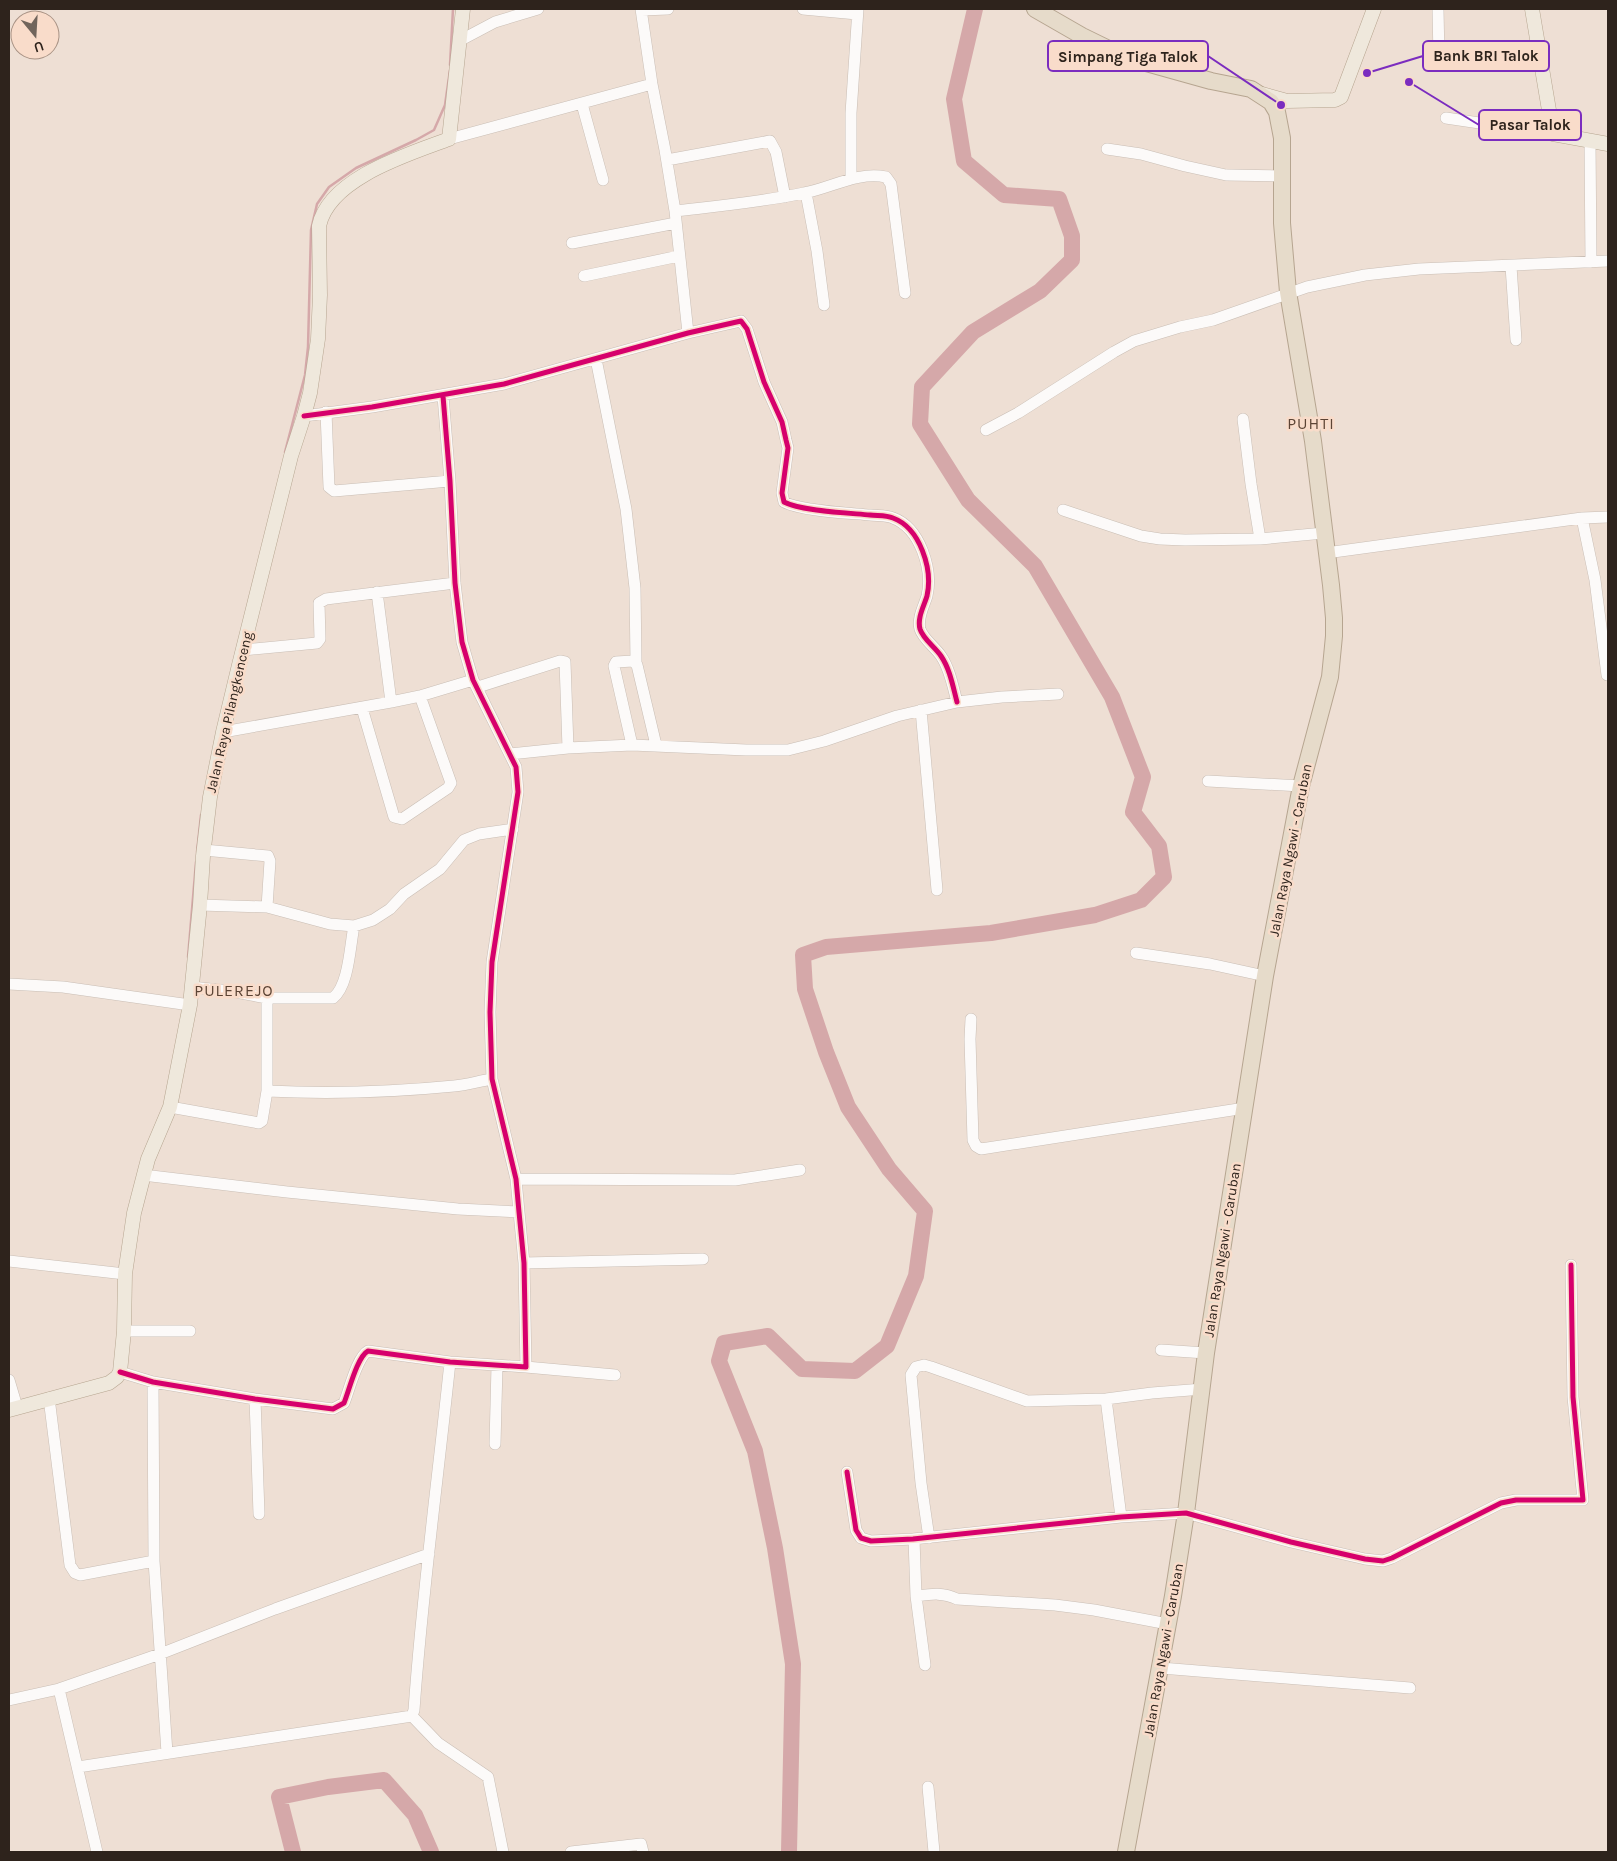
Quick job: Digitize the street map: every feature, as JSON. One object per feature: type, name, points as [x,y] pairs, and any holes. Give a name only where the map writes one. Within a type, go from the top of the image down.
[{"type":"highway","name":"Jalan Raya Ngawi - Caruban","points":[[1035,9],[1090,40],[1125,56],[1212,81],[1251,89],[1270,102],[1277,112],[1282,138],[1282,223],[1288,292],[1313,440],[1334,618],[1332,666],[1301,786],[1264,976],[1206,1353],[1186,1513],[1161,1668],[1126,1852]]},
{"type":"main road","points":[[449,140],[464,9]]},
{"type":"main road","points":[[1257,93],[1286,101],[1335,100],[1341,97],[1374,9]]},
{"type":"main road","points":[[1532,9],[1553,134],[1608,144]]},
{"type":"main road","points":[[1280,121],[1283,111],[1294,101]]},
{"type":"main road","name":"Jalan Raya Pilangkenceng","points":[[120,1372],[124,1330],[125,1274],[134,1213],[143,1175],[170,1107],[190,1005],[210,798],[223,732],[243,650],[291,456],[304,416],[318,339],[320,295],[319,226],[324,209],[338,194],[365,175],[385,164],[449,140]]},
{"type":"main road","points":[[13,1408],[109,1382],[117,1377],[120,1372]]},
{"type":"street","points":[[460,40],[495,22],[538,9]]},
{"type":"street","points":[[668,9],[642,9],[652,84],[667,160],[688,333]]},
{"type":"street","points":[[803,9],[858,11],[851,113],[851,179]]},
{"type":"street","points":[[1438,9],[1439,58]]},
{"type":"street","points":[[449,140],[652,84]]},
{"type":"street","points":[[582,104],[603,180]]},
{"type":"street","points":[[1446,118],[1553,134]]},
{"type":"street","points":[[667,160],[770,141],[776,152],[785,197]]},
{"type":"street","points":[[1590,141],[1591,262]]},
{"type":"street","points":[[1107,149],[1141,154],[1226,175],[1282,176]]},
{"type":"street","points":[[572,243],[675,217],[806,193],[851,179],[881,176],[886,177],[891,184],[905,293]]},
{"type":"street","points":[[806,193],[817,251],[824,305]]},
{"type":"street","points":[[584,276],[679,256]]},
{"type":"street","points":[[986,430],[1018,413],[1114,352],[1134,342],[1180,327],[1213,320],[1288,292],[1365,275],[1393,271],[1608,261]]},
{"type":"street","points":[[1511,266],[1516,340]]},
{"type":"street","points":[[304,416],[372,408],[504,384],[688,333],[736,321],[744,324],[764,382],[782,422],[788,448],[782,494],[784,502],[817,509],[892,517],[908,526],[917,539],[928,577],[927,594],[919,624],[921,632],[944,660],[951,677],[957,702]]},
{"type":"street","points":[[596,359],[626,509],[636,588],[636,662],[656,746]]},
{"type":"street","points":[[443,396],[450,481],[455,582],[462,642],[476,683],[516,767],[518,778],[513,829],[492,962],[490,1012],[492,1079],[516,1178],[520,1212],[524,1263],[526,1367]]},
{"type":"street","points":[[326,412],[329,487],[334,491],[450,481]]},
{"type":"street","points":[[1243,419],[1260,539]]},
{"type":"street","points":[[1063,510],[1141,536],[1160,539],[1260,539],[1324,533]]},
{"type":"street","points":[[1326,552],[1582,518],[1608,517]]},
{"type":"street","points":[[1582,518],[1595,580],[1607,675]]},
{"type":"street","points":[[243,650],[317,643],[320,639],[318,606],[320,602],[326,599],[455,582]]},
{"type":"street","points":[[377,592],[391,702]]},
{"type":"street","points":[[223,732],[420,696],[560,661],[565,662],[568,748]]},
{"type":"street","points":[[632,745],[614,666],[616,662],[636,662]]},
{"type":"street","points":[[510,754],[568,748],[632,745],[788,750],[824,741],[862,727],[921,710],[957,702],[1058,694]]},
{"type":"street","points":[[362,708],[394,817],[402,819],[448,788],[451,783],[420,696]]},
{"type":"street","points":[[921,710],[937,890]]},
{"type":"street","points":[[1208,782],[1301,786]]},
{"type":"street","points":[[200,905],[267,907],[330,924],[354,926],[373,920],[390,909],[404,894],[440,869],[464,840],[479,834],[513,829]]},
{"type":"street","points":[[204,850],[264,854],[268,856],[270,861],[267,907]]},
{"type":"street","points":[[191,987],[230,991],[267,998],[334,998],[339,994],[345,981],[354,926]]},
{"type":"street","points":[[1136,953],[1210,964],[1264,976]]},
{"type":"street","points":[[9,984],[63,987],[190,1005]]},
{"type":"street","points":[[170,1107],[262,1122],[267,1091],[267,998]]},
{"type":"street","points":[[971,1019],[973,1140],[976,1146],[982,1149],[1244,1108]]},
{"type":"street","points":[[267,1091],[304,1093],[400,1089],[453,1086],[492,1079]]},
{"type":"street","points":[[516,1178],[735,1180],[800,1170]]},
{"type":"street","points":[[143,1175],[458,1209],[520,1212]]},
{"type":"street","points":[[524,1263],[702,1259]]},
{"type":"street","points":[[9,1261],[125,1274]]},
{"type":"street","points":[[847,1472],[856,1530],[861,1538],[871,1541],[929,1538],[1121,1517],[1186,1513],[1318,1548],[1365,1559],[1383,1561],[1400,1555],[1501,1503],[1516,1500],[1583,1500],[1574,1397],[1571,1265]]},
{"type":"street","points":[[124,1330],[190,1331]]},
{"type":"street","points":[[120,1372],[153,1382],[255,1399],[333,1408],[339,1407],[344,1403],[357,1367],[364,1353],[368,1350],[450,1362],[615,1375]]},
{"type":"street","points":[[1161,1350],[1206,1353]]},
{"type":"street","points":[[412,1716],[418,1644],[450,1362]]},
{"type":"street","points":[[929,1538],[921,1483],[911,1375],[916,1367],[924,1365],[931,1367],[1027,1401],[1106,1399],[1203,1389]]},
{"type":"street","points":[[495,1444],[498,1366]]},
{"type":"street","points":[[9,1380],[13,1408]]},
{"type":"street","points":[[153,1382],[154,1562],[167,1753]]},
{"type":"street","points":[[49,1398],[60,1495],[72,1570],[80,1575],[154,1562]]},
{"type":"street","points":[[255,1399],[259,1514]]},
{"type":"street","points":[[1106,1399],[1121,1517]]},
{"type":"street","points":[[914,1539],[916,1596],[926,1666]]},
{"type":"street","points":[[9,1700],[59,1689],[160,1654],[275,1609],[429,1554]]},
{"type":"street","points":[[916,1596],[940,1593],[957,1599],[1055,1605],[1094,1610],[1168,1624]]},
{"type":"street","points":[[1161,1668],[1410,1688]]},
{"type":"street","points":[[59,1689],[97,1852]]},
{"type":"street","points":[[78,1767],[412,1716]]},
{"type":"street","points":[[412,1716],[438,1743],[488,1777],[503,1852]]},
{"type":"street","points":[[928,1787],[934,1852]]},
{"type":"street","points":[[571,1852],[641,1844],[643,1852]]},
{"type":"waterway","points":[[450,65],[453,9]]},
{"type":"waterway","points":[[789,1852],[793,1664],[775,1548],[755,1451],[719,1361],[724,1343],[768,1336],[802,1369],[855,1371],[887,1346],[916,1276],[925,1211],[889,1169],[848,1107],[826,1052],[805,989],[803,955],[826,947],[991,933],[1095,915],[1141,900],[1164,877],[1159,846],[1133,812],[1143,777],[1112,697],[1035,566],[968,500],[920,424],[922,387],[973,332],[1040,291],[1072,260],[1072,236],[1059,199],[1004,195],[964,161],[954,99],[975,9]]},
{"type":"waterway","points":[[285,452],[305,375],[308,347],[311,230],[317,204],[329,187],[356,168],[434,130],[445,105],[450,70]]},
{"type":"waterway","points":[[197,852],[201,815]]},
{"type":"waterway","points":[[188,957],[196,862]]},
{"type":"waterway","points":[[293,1852],[279,1797],[328,1787],[384,1780],[415,1815],[431,1852]]},
{"type":"cycle path","points":[[304,416],[372,407],[504,384],[688,333],[741,321],[747,329],[764,382],[782,422],[788,448],[782,493],[784,502],[813,510],[890,517],[902,523],[911,531],[922,551],[928,574],[927,596],[920,616],[920,629],[944,661],[951,678],[957,702]]},
{"type":"cycle path","points":[[120,1372],[153,1382],[255,1399],[333,1409],[344,1403],[360,1360],[368,1351],[450,1362],[526,1367],[524,1263],[516,1179],[492,1079],[490,1012],[492,962],[518,792],[516,767],[473,680],[462,642],[455,583],[450,481],[443,396]]},
{"type":"cycle path","points":[[847,1472],[856,1530],[861,1538],[871,1541],[913,1539],[1121,1517],[1186,1513],[1291,1542],[1365,1559],[1383,1561],[1501,1503],[1516,1500],[1583,1500],[1573,1397],[1571,1265]]},
{"type":"place","name":"Bank BRI Talok","points":[[1367,73]]},
{"type":"place","name":"Pasar Talok","points":[[1409,82]]},
{"type":"place","name":"Simpang Tiga Talok","points":[[1281,105]]},
{"type":"district","name":"PUHTI","points":[[1311,423]]},
{"type":"district","name":"PULEREJO","points":[[234,990]]}]
